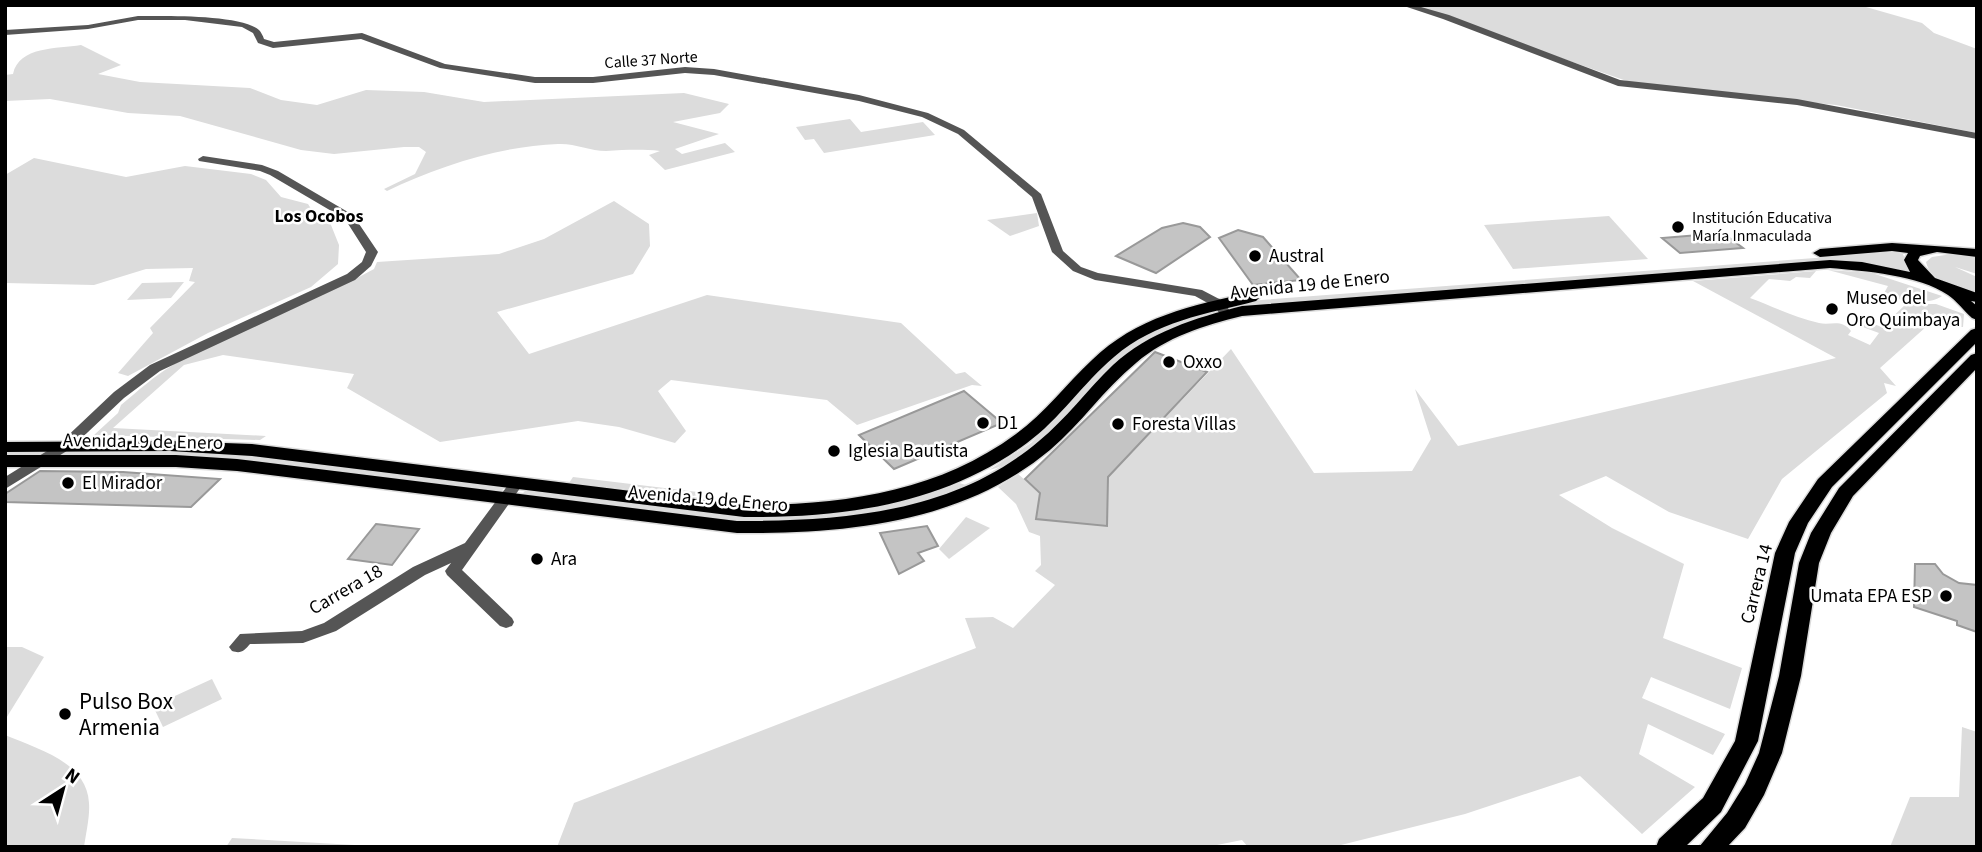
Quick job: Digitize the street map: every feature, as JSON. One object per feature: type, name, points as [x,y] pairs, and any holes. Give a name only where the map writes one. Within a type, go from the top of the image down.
[{"type":"main road","points":[[1947,248],[1977,243]]},
{"type":"main road","name":"Avenida 19 de Enero","points":[[5,447],[229,448],[751,527],[815,527],[909,513],[987,483],[1044,446],[1143,349],[1175,331],[1251,298],[1892,247],[1921,250],[1947,248]]},
{"type":"main road","points":[[1947,248],[1977,253]]},
{"type":"main road","points":[[1921,250],[1912,256],[1912,265],[1929,280]]},
{"type":"main road","name":"Avenida 19 de Enero","points":[[1223,309],[1830,264],[1863,266],[1929,280],[1949,290]]},
{"type":"main road","points":[[1949,290],[1977,298]]},
{"type":"main road","points":[[1949,290],[1977,314]]},
{"type":"main road","name":"Carrera 14","points":[[1668,847],[1712,805],[1746,741],[1785,553],[1799,522],[1825,483],[1977,333]]},
{"type":"main road","points":[[1710,847],[1753,795],[1773,752],[1809,563],[1821,533],[1846,492],[1977,358]]},
{"type":"main road","name":"Avenida 19 de Enero","points":[[5,461],[204,462],[511,491]]},
{"type":"street","points":[[186,18],[193,5]]},
{"type":"street","points":[[1405,5],[1446,17],[1618,83],[1797,102],[1977,136]]},
{"type":"street","name":"Calle 37 Norte","points":[[5,33],[88,27],[138,19],[186,18],[244,25],[257,32],[261,41],[272,45],[362,36],[443,66],[535,80],[593,80],[685,70],[714,72],[892,106],[943,122],[1019,178],[1037,196],[1058,252],[1077,269],[1095,276],[1198,293],[1223,309]]},
{"type":"street","points":[[5,484],[65,446],[119,396],[155,368],[351,277],[368,264],[372,252],[351,220],[337,208],[262,168],[203,159]]},
{"type":"street","points":[[506,622],[453,572],[511,491]]},
{"type":"street","name":"Carrera 18","points":[[238,647],[246,639],[303,637],[330,627],[419,571],[470,547]]},
{"type":"shaded area","points":[[1410,5],[1859,5],[1922,23],[1934,33],[1977,49],[1977,133],[1836,105],[1638,85]]},
{"type":"shaded area","points":[[81,45],[121,65],[98,74],[140,82],[250,88],[281,100],[317,105],[366,90],[424,92],[484,102],[684,93],[729,104],[720,113],[673,122],[719,134],[675,149],[682,154],[725,143],[735,152],[665,170],[649,155],[660,151],[600,151],[564,144],[536,146],[471,159],[428,173],[387,191],[384,189],[415,174],[426,152],[419,147],[404,147],[334,154],[301,150],[180,116],[128,113],[50,99],[5,101],[5,75],[13,74],[23,58],[40,50]]},
{"type":"shaded area","points":[[850,119],[861,132],[923,122],[935,135],[824,153],[814,139],[805,140],[796,127]]},
{"type":"shaded area","points":[[34,158],[126,177],[185,166],[251,174],[266,180],[281,197],[308,204],[315,215],[329,220],[339,245],[338,264],[311,287],[208,333],[128,376],[118,373],[153,333],[150,328],[195,282],[189,281],[193,268],[146,269],[94,285],[5,283],[5,175]]},
{"type":"shaded area","points":[[614,201],[649,224],[650,246],[633,274],[497,312],[529,354],[707,295],[901,323],[956,374],[965,372],[982,386],[972,385],[857,425],[827,400],[671,380],[658,391],[686,431],[675,443],[619,427],[578,421],[440,442],[347,388],[354,374],[223,355],[184,365],[113,428],[266,436],[260,440],[94,435],[118,413],[121,405],[173,365],[246,327],[349,282],[374,269],[377,262],[499,254],[544,239]]},
{"type":"shaded area","points":[[1037,213],[1039,226],[1010,236],[987,220]]},
{"type":"shaded area","points":[[1609,216],[1648,259],[1513,269],[1484,225]]},
{"type":"shaded area","points":[[1895,252],[1903,254],[1909,271],[1827,261],[1230,307],[1261,300]]},
{"type":"shaded area","points":[[1952,254],[1977,258],[1977,274],[1955,267],[1977,277],[1977,292],[1946,283],[1929,269],[1926,262],[1932,257]]},
{"type":"shaded area","points":[[1828,270],[1872,273],[1942,296],[1921,302],[1898,299],[1883,295],[1888,286]]},
{"type":"shaded area","points":[[1816,271],[1810,278],[1796,277],[1790,281],[1769,279],[1750,298],[1810,321],[1843,325],[1851,331],[1848,335],[1870,345],[1879,333],[1860,326],[1865,321],[1882,327],[1906,304],[1936,304],[1964,314],[1963,327],[1927,326],[1880,368],[1896,386],[1884,383],[1887,393],[1782,479],[1748,539],[1669,512],[1606,476],[1559,495],[1612,528],[1684,564],[1663,638],[1742,668],[1730,709],[1651,677],[1642,698],[1725,734],[1713,755],[1648,724],[1639,754],[1695,787],[1642,834],[1580,776],[1465,814],[1333,847],[1248,847],[1242,840],[1207,847],[557,847],[574,803],[976,648],[965,618],[993,617],[1013,628],[1055,585],[1035,571],[1041,565],[1040,536],[1029,532],[1016,504],[998,487],[1018,474],[1040,493],[1107,526],[1108,477],[1231,349],[1314,473],[1412,471],[1431,439],[1415,389],[1458,446],[1836,358],[1693,281]]},
{"type":"shaded area","points":[[184,282],[171,298],[127,300],[142,283]]},
{"type":"shaded area","points":[[1198,315],[1201,318],[1157,334],[1141,343],[1116,364],[1048,436],[1010,463],[989,470],[1031,443],[1108,363],[1129,346],[1169,323]]},
{"type":"shaded area","points":[[5,451],[180,451],[263,456],[504,488],[500,493],[255,462],[5,457]]},
{"type":"shaded area","points":[[573,477],[706,493],[693,496],[569,483]]},
{"type":"shaded area","points":[[959,483],[966,485],[906,508],[815,522],[740,522],[521,495],[526,490],[690,510],[798,515],[851,510],[905,500]]},
{"type":"shaded area","points":[[966,517],[990,528],[949,559],[939,549]]},
{"type":"shaded area","points":[[5,647],[22,647],[44,657],[5,720]]},
{"type":"shaded area","points":[[212,679],[222,699],[163,727],[153,706]]},
{"type":"shaded area","points":[[1962,727],[1977,732],[1977,847],[1890,847],[1910,797],[1959,797]]},
{"type":"shaded area","points":[[5,735],[59,759],[80,777],[89,803],[84,847],[5,847]]},
{"type":"shaded area","points":[[232,838],[372,846],[373,847],[226,847]]},
{"type":"building","points":[[1183,223],[1200,227],[1210,237],[1156,273],[1116,256],[1162,228]]},
{"type":"building","name":"Austral","points":[[1238,230],[1263,237],[1301,280],[1253,285],[1219,238]]},
{"type":"building","points":[[1723,233],[1743,248],[1680,253],[1662,238]]},
{"type":"building","name":"Foresta Villas","points":[[1155,352],[1207,372],[1108,477],[1107,526],[1036,519],[1040,493],[1025,479]]},
{"type":"building","points":[[964,391],[1002,423],[894,469],[859,435]]},
{"type":"building","points":[[40,471],[123,472],[220,479],[191,507],[5,502],[5,494]]},
{"type":"building","points":[[376,524],[419,529],[392,565],[348,559]]},
{"type":"building","points":[[927,526],[938,546],[918,553],[924,561],[899,574],[880,533]]},
{"type":"building","name":"Umata EPA ESP","points":[[1915,564],[1935,564],[1943,574],[1959,583],[1977,585],[1977,632],[1957,625],[1957,621],[1914,607]]},
{"type":"place","name":"Institución Educativa María Inmaculada","points":[[1678,227]]},
{"type":"place","name":"Austral","points":[[1255,256]]},
{"type":"place","name":"Museo del Oro Quimbaya","points":[[1832,309]]},
{"type":"place","name":"Oxxo","points":[[1169,362]]},
{"type":"place","name":"D1","points":[[983,423]]},
{"type":"place","name":"Foresta Villas","points":[[1118,424]]},
{"type":"place","name":"Iglesia Bautista","points":[[834,451]]},
{"type":"place","name":"El Mirador","points":[[68,483]]},
{"type":"place","name":"Ara","points":[[537,559]]},
{"type":"place","name":"Umata EPA ESP","points":[[1946,596]]},
{"type":"place","name":"Pulso Box Armenia","points":[[65,714]]},
{"type":"district","name":"Los Ocobos","points":[[319,216]]}]
